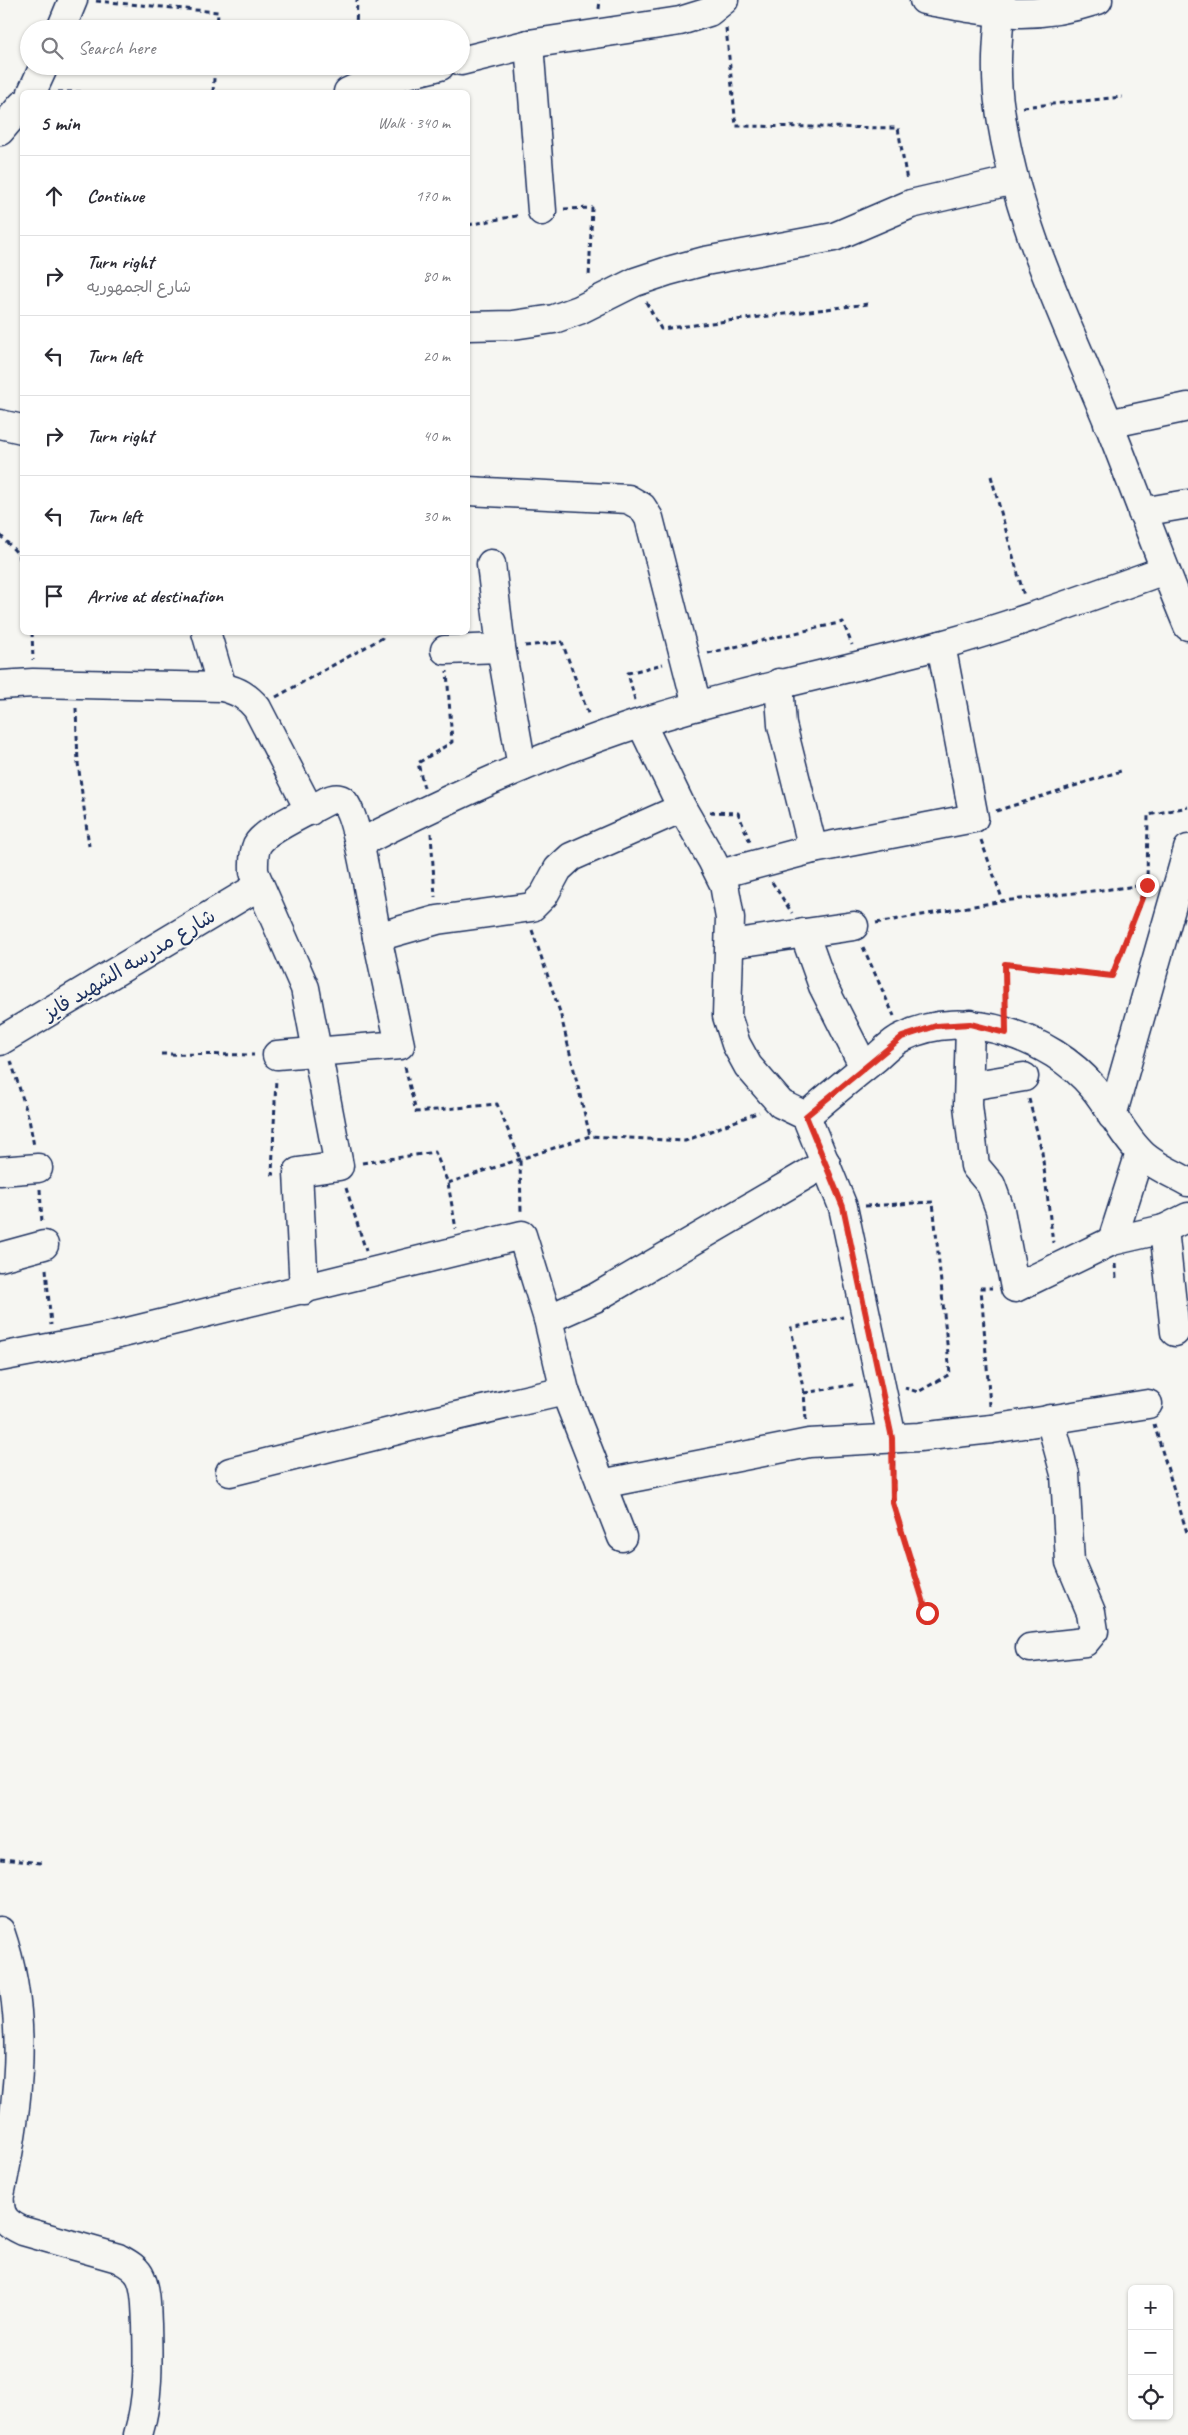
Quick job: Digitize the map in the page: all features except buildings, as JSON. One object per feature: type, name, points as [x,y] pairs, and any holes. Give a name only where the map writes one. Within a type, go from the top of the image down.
[{"type":"street","points":[[65,20],[73,0]]},
{"type":"street","points":[[924,0],[1000,7],[1032,14],[1055,12],[1098,0]]},
{"type":"street","points":[[1000,7],[997,46],[1000,109],[1014,180],[1033,244],[1108,424],[1164,570],[1188,626]]},
{"type":"street","points":[[470,59],[529,44],[680,21],[709,12],[725,13]]},
{"type":"street","points":[[529,44],[542,211]]},
{"type":"street","points":[[32,90],[40,75]]},
{"type":"street","points":[[352,90],[363,85],[404,75]]},
{"type":"street","points":[[0,131],[20,107]]},
{"type":"street","points":[[470,326],[538,323],[565,316],[635,282],[705,261],[834,236],[911,204],[1014,180]]},
{"type":"street","points":[[1108,424],[1188,408]]},
{"type":"street","points":[[0,424],[20,429]]},
{"type":"street","points":[[470,491],[628,499],[642,507],[649,518],[697,706]]},
{"type":"street","points":[[1142,512],[1188,504]]},
{"type":"street","points":[[492,564],[501,648],[522,767]]},
{"type":"street","points":[[360,843],[429,808],[522,767],[641,723],[779,683],[941,645],[1030,618],[1164,570]]},
{"type":"street","points":[[207,635],[222,687]]},
{"type":"street","points":[[720,874],[813,849],[974,818],[941,645]]},
{"type":"street","points":[[445,650],[501,648]]},
{"type":"street","points":[[779,683],[782,725],[813,849]]},
{"type":"street","points":[[0,685],[76,684],[222,687],[242,694],[257,708],[310,811]]},
{"type":"street","points":[[641,723],[682,808],[720,874],[730,918],[727,1016],[733,1035],[748,1066],[781,1104],[806,1116],[843,1207],[892,1438]]},
{"type":"street","points":[[277,1055],[317,1052],[400,1045],[360,843],[346,806],[341,800],[334,798],[269,834],[258,844],[254,858],[254,872],[259,886],[305,988],[317,1052],[339,1166],[298,1172],[304,1290]]},
{"type":"street","points":[[377,936],[466,914],[525,910],[539,902],[554,875],[571,857],[682,808]]},
{"type":"street","points":[[1112,1116],[1188,849]]},
{"type":"street","name":"شارع مدرسه الشهيد فايز","points":[[2,1040],[259,886]]},
{"type":"street","points":[[730,944],[854,926]]},
{"type":"street","points":[[804,933],[822,986],[864,1067]]},
{"type":"street","points":[[970,1024],[970,1136],[976,1169],[991,1185],[1000,1210],[1015,1288],[1112,1241],[1164,1229],[1188,1217]]},
{"type":"street","points":[[806,1116],[902,1037],[936,1026],[970,1024],[1006,1033],[1038,1045],[1068,1063],[1093,1087],[1112,1116],[1140,1152],[1163,1169],[1188,1182]]},
{"type":"street","points":[[969,1086],[1024,1077]]},
{"type":"street","points":[[1112,1241],[1140,1152]]},
{"type":"street","points":[[548,1319],[595,1298],[826,1163]]},
{"type":"street","points":[[0,1171],[38,1168]]},
{"type":"street","points":[[1164,1229],[1174,1332]]},
{"type":"street","points":[[0,1357],[107,1337],[374,1273],[460,1249],[522,1235],[548,1319],[564,1391],[622,1538]]},
{"type":"street","points":[[0,1257],[44,1244]]},
{"type":"street","points":[[230,1472],[564,1391]]},
{"type":"street","points":[[601,1484],[808,1443],[992,1429],[1148,1404]]},
{"type":"street","points":[[1030,1648],[1085,1642],[1094,1631],[1091,1612],[1076,1579],[1068,1550],[1064,1474],[1050,1419]]},
{"type":"street","points":[[0,1931],[7,1951],[18,2024],[19,2057],[14,2128],[0,2195]]},
{"type":"street","points":[[0,2203],[0,2211],[8,2225],[23,2232],[118,2258],[131,2265],[140,2276],[146,2304],[148,2358],[145,2407],[138,2435]]},
{"type":"path","points":[[86,0],[218,12],[218,20]]},
{"type":"path","points":[[356,20],[357,0]]},
{"type":"path","points":[[725,13],[736,126],[898,128],[911,204]]},
{"type":"path","points":[[214,90],[215,75]]},
{"type":"path","points":[[1000,109],[1122,97]]},
{"type":"path","points":[[470,225],[542,211],[592,208],[588,305]]},
{"type":"path","points":[[635,282],[661,329],[868,304]]},
{"type":"path","points":[[992,476],[1030,618]]},
{"type":"path","points":[[0,535],[19,554],[20,558]]},
{"type":"path","points":[[641,723],[628,673],[843,622],[859,664]]},
{"type":"path","points":[[257,708],[382,638],[382,635]]},
{"type":"path","points":[[501,648],[562,642],[597,738]]},
{"type":"path","points":[[418,763],[452,742],[445,650]]},
{"type":"path","points":[[76,684],[78,763],[89,846]]},
{"type":"path","points":[[1002,901],[974,818],[1124,770]]},
{"type":"path","points":[[429,808],[437,920]]},
{"type":"path","points":[[682,808],[702,812],[738,813],[760,863],[804,933]]},
{"type":"path","points":[[1006,1033],[1005,964],[1112,976],[1147,885],[1148,815],[1188,808]]},
{"type":"path","points":[[902,1037],[854,926],[1002,901],[1147,885]]},
{"type":"path","points":[[525,910],[560,1012],[590,1136]]},
{"type":"path","points":[[2,1040],[29,1120],[38,1168],[52,1348]]},
{"type":"path","points":[[400,1045],[416,1112],[497,1104],[520,1160],[522,1235]]},
{"type":"path","points":[[161,1054],[277,1055],[272,1174],[298,1172]]},
{"type":"path","points":[[1024,1077],[1042,1152],[1057,1269]]},
{"type":"path","points":[[448,1183],[590,1136],[685,1141],[781,1104]]},
{"type":"path","points":[[374,1273],[339,1166],[435,1152],[448,1183],[460,1249]]},
{"type":"path","points":[[843,1207],[933,1202],[950,1374],[918,1392],[880,1380],[804,1393],[791,1328],[865,1313]]},
{"type":"path","points":[[992,1429],[981,1288],[1015,1288]]},
{"type":"path","points":[[1148,1404],[1188,1536]]},
{"type":"path","points":[[892,1438],[893,1503],[927,1613]]},
{"type":"path","points":[[0,1859],[42,1863]]},
{"type":"route","points":[[927,1613],[893,1503],[892,1438],[843,1207],[806,1116],[902,1037],[936,1026],[970,1024],[1006,1033],[1005,964],[1112,976],[1147,885]]}]
